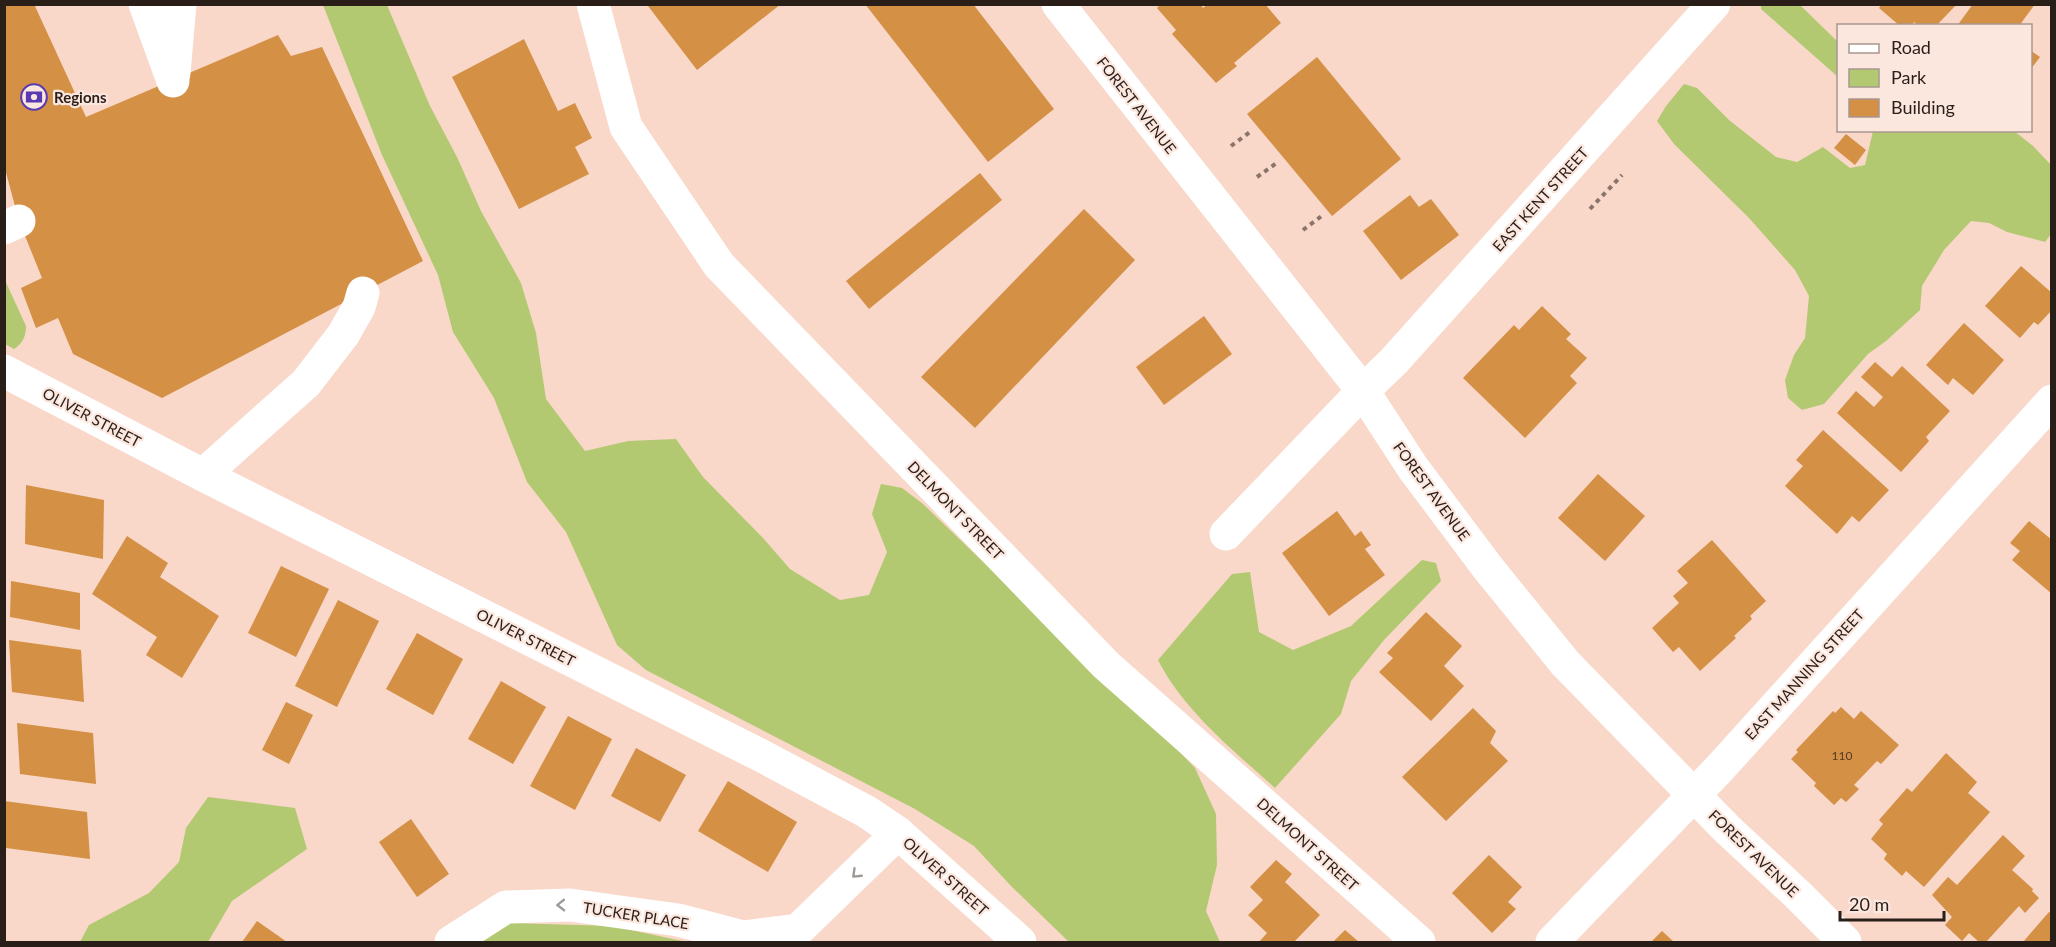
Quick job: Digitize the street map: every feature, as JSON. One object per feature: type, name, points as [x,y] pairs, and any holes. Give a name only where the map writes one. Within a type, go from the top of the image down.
[{"type":"street","points":[[145,4],[173,81],[180,4]]},
{"type":"street","name":"DELMONT STREET","points":[[593,4],[626,126],[719,265],[1106,664],[1419,942]]},
{"type":"street","name":"FOREST AVENUE","points":[[1058,4],[1363,391],[1413,468],[1558,656],[1693,795],[1845,942]]},
{"type":"street","name":"EAST KENT STREET","points":[[1226,534],[1363,391],[1394,362],[1714,4]]},
{"type":"street","points":[[203,475],[306,383],[343,335],[359,308],[363,293]]},
{"type":"street","name":"OLIVER STREET","points":[[4,371],[203,475],[762,756],[867,812],[898,834],[1020,942]]},
{"type":"street","name":"EAST MANNING STREET","points":[[1552,942],[1693,795],[2052,401]]},
{"type":"street","name":"TUCKER PLACE","points":[[451,942],[506,907],[516,906],[570,905],[678,920],[743,937],[798,930],[898,834]]},
{"type":"path","points":[[1231,146],[1250,132]]},
{"type":"path","points":[[1257,177],[1278,162]]},
{"type":"path","points":[[1590,209],[1622,175]]},
{"type":"path","points":[[1303,230],[1323,215]]},
{"type":"green space","points":[[323,5],[387,5],[430,106],[457,157],[481,211],[521,283],[536,333],[546,399],[585,451],[628,441],[676,439],[703,477],[790,569],[840,600],[869,595],[887,552],[872,514],[881,484],[902,488],[923,504],[1195,768],[1216,814],[1217,865],[1206,911],[1220,942],[1069,942],[1011,886],[974,846],[915,809],[646,670],[617,645],[566,532],[527,482],[494,398],[453,332],[438,275],[382,155]]},
{"type":"green space","points":[[1761,5],[1800,5],[1837,41],[1837,76],[1761,9]]},
{"type":"green space","points":[[1684,84],[1697,88],[1729,120],[1776,157],[1797,162],[1823,147],[1850,168],[1865,165],[1873,132],[2015,132],[2051,165],[2051,234],[2045,242],[2007,232],[1989,223],[1971,221],[1944,250],[1922,286],[1920,310],[1868,354],[1824,404],[1802,410],[1788,398],[1785,380],[1794,355],[1805,338],[1809,296],[1795,270],[1749,218],[1674,144],[1657,121]]},
{"type":"green space","points":[[4,278],[26,326],[23,339],[14,349],[5,344]]},
{"type":"green space","points":[[1422,560],[1436,563],[1441,581],[1384,640],[1351,681],[1341,714],[1275,788],[1195,713],[1169,679],[1158,660],[1232,574],[1250,572],[1259,632],[1293,650],[1351,626]]},
{"type":"green space","points":[[208,797],[295,808],[307,849],[232,901],[208,942],[80,942],[89,925],[149,893],[179,862],[186,828]]},
{"type":"green space","points":[[508,923],[612,926],[687,942],[481,942]]},
{"type":"building","points":[[4,4],[34,4],[86,117],[278,35],[291,56],[322,47],[423,261],[162,398],[73,354],[58,318],[36,328],[21,288],[42,278],[19,221],[4,165]]},
{"type":"building","points":[[649,4],[781,4],[697,70],[648,6]]},
{"type":"building","points":[[865,4],[973,4],[1054,109],[988,162]]},
{"type":"building","points":[[1161,4],[1200,4],[1203,8],[1208,4],[1265,4],[1281,23],[1234,63],[1237,66],[1216,83],[1172,34],[1176,30],[1157,8]]},
{"type":"building","points":[[1882,4],[1957,4],[1938,24],[1914,22],[1912,24],[1898,24],[1879,8]]},
{"type":"building","points":[[1973,4],[2035,4],[2020,24],[1958,24]]},
{"type":"building","points":[[524,39],[558,111],[575,103],[592,138],[575,147],[589,174],[519,209],[452,77]]},
{"type":"building","points":[[2032,51],[2040,57],[2032,67]]},
{"type":"building","points":[[1317,57],[1401,159],[1332,216],[1247,114]]},
{"type":"building","points":[[1846,134],[1866,150],[1855,165],[1834,148]]},
{"type":"building","points":[[980,173],[1002,200],[869,309],[846,281]]},
{"type":"building","points":[[1410,195],[1419,207],[1431,199],[1459,235],[1401,280],[1363,231]]},
{"type":"building","points":[[1084,209],[1135,260],[975,428],[921,377]]},
{"type":"building","points":[[2021,266],[2052,293],[2052,310],[2038,325],[2034,322],[2020,338],[1985,306]]},
{"type":"building","points":[[1542,306],[1571,334],[1566,339],[1587,358],[1570,376],[1577,383],[1525,438],[1463,378],[1514,325],[1519,330]]},
{"type":"building","points":[[1204,316],[1232,354],[1164,405],[1136,367]]},
{"type":"building","points":[[1964,323],[2004,360],[1973,395],[1953,378],[1948,385],[1926,365]]},
{"type":"building","points":[[1875,362],[1892,377],[1902,366],[1950,411],[1926,437],[1929,441],[1901,472],[1837,413],[1856,391],[1874,407],[1883,397],[1861,377]]},
{"type":"building","points":[[1823,430],[1889,490],[1859,522],[1852,516],[1837,534],[1785,486],[1803,466],[1796,460]]},
{"type":"building","points":[[1598,474],[1645,516],[1605,561],[1558,518]]},
{"type":"building","points":[[26,485],[104,500],[103,559],[25,544]]},
{"type":"building","points":[[1337,511],[1355,536],[1361,531],[1371,545],[1365,549],[1385,575],[1329,616],[1282,553]]},
{"type":"building","points":[[2029,521],[2052,540],[2052,594],[2012,560],[2020,551],[2010,543]]},
{"type":"building","points":[[127,536],[168,563],[160,577],[219,616],[182,678],[146,655],[157,637],[92,594]]},
{"type":"building","points":[[1712,540],[1766,601],[1750,616],[1752,619],[1734,636],[1736,638],[1700,671],[1679,647],[1673,652],[1652,628],[1679,603],[1673,596],[1688,583],[1677,571]]},
{"type":"building","points":[[281,566],[329,589],[296,657],[248,633]]},
{"type":"building","points":[[11,581],[80,593],[80,630],[10,617]]},
{"type":"building","points":[[338,600],[379,621],[337,707],[295,686]]},
{"type":"building","points":[[1426,612],[1462,646],[1444,666],[1464,686],[1431,721],[1379,672],[1393,658],[1387,653]]},
{"type":"building","points":[[417,633],[463,659],[433,715],[386,689]]},
{"type":"building","points":[[9,640],[81,650],[84,702],[12,692]]},
{"type":"building","points":[[501,681],[546,707],[513,764],[468,739]]},
{"type":"building","points":[[286,702],[313,715],[289,764],[262,750]]},
{"type":"building","points":[[1841,707],[1854,719],[1861,711],[1899,745],[1881,764],[1877,761],[1854,785],[1859,789],[1846,802],[1841,798],[1834,805],[1814,786],[1816,783],[1791,759],[1798,752],[1796,750],[1833,711],[1835,713]]},
{"type":"building","points":[[1473,708],[1496,731],[1490,743],[1508,761],[1446,821],[1402,777]]},
{"type":"building","points":[[568,716],[612,739],[575,810],[530,786]]},
{"type":"building","points":[[17,723],[93,733],[96,784],[20,774]]},
{"type":"building","points":[[636,748],[686,775],[660,822],[611,796]]},
{"type":"building","points":[[1946,753],[1977,782],[1968,793],[1990,812],[1924,887],[1906,871],[1902,876],[1884,859],[1887,854],[1871,839],[1883,824],[1879,820],[1907,788],[1912,792]]},
{"type":"building","points":[[728,781],[797,822],[768,872],[698,831]]},
{"type":"building","points":[[4,801],[87,812],[90,859],[6,848]]},
{"type":"building","points":[[411,819],[449,874],[417,897],[379,842]]},
{"type":"building","points":[[2003,835],[2025,856],[2012,870],[2033,889],[2032,891],[2039,898],[2025,913],[2019,906],[1986,942],[1979,942],[1969,933],[1962,941],[1945,925],[1952,917],[1932,895],[1948,877],[1957,885]]},
{"type":"building","points":[[1489,855],[1522,887],[1508,902],[1516,909],[1492,933],[1452,893]]},
{"type":"building","points":[[1276,860],[1292,874],[1285,882],[1320,915],[1294,942],[1259,942],[1267,933],[1248,915],[1263,900],[1250,887]]},
{"type":"building","points":[[2049,912],[2052,914],[2052,942],[2023,942]]},
{"type":"building","points":[[257,921],[287,942],[242,942]]},
{"type":"building","points":[[1345,930],[1359,942],[1333,942]]},
{"type":"building","points":[[1662,931],[1674,942],[1651,942]]},
{"type":"place","name":"Regions","points":[[34,97]]}]
